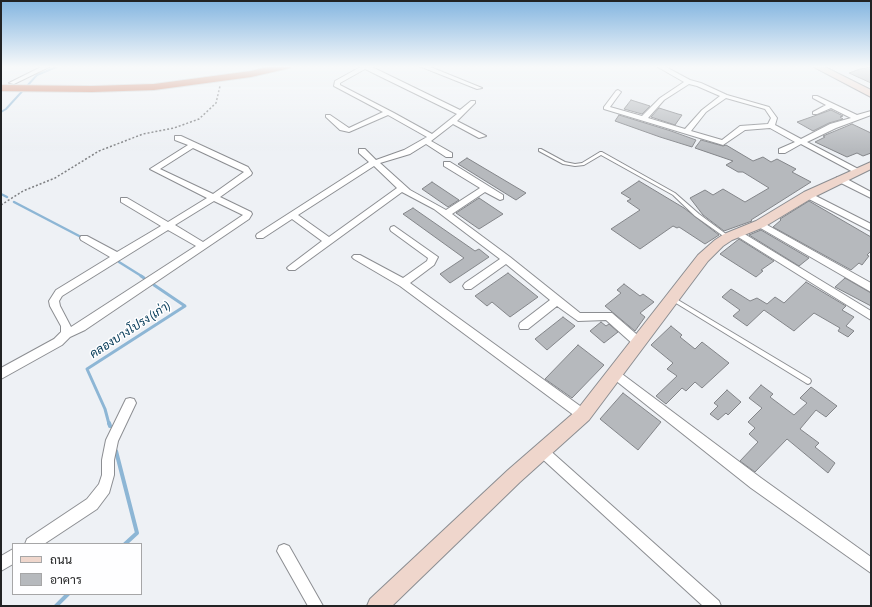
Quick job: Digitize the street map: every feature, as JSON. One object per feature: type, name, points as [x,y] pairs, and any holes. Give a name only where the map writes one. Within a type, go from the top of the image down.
[{"type":"street","points":[[353,94],[388,112],[429,139],[449,155]]},
{"type":"street","points":[[422,94],[461,113]]},
{"type":"street","points":[[616,94],[606,108],[723,143],[743,128],[771,126],[803,141],[867,167]]},
{"type":"street","points":[[643,119],[662,99],[669,94]]},
{"type":"street","points":[[722,94],[767,108],[774,118],[771,126]]},
{"type":"street","points":[[686,132],[704,111],[726,96]]},
{"type":"street","points":[[816,97],[857,118]]},
{"type":"street","points":[[260,236],[374,162],[407,152],[429,139],[453,121],[473,102]]},
{"type":"street","points":[[815,113],[832,105]]},
{"type":"street","points":[[328,116],[343,128],[349,130],[388,112]]},
{"type":"street","points":[[782,151],[833,126],[871,114]]},
{"type":"street","points":[[453,121],[482,136]]},
{"type":"street","points":[[66,334],[66,326],[55,306],[55,297],[59,293],[247,175],[248,171],[178,138]]},
{"type":"street","points":[[1,374],[58,342],[66,334],[81,327],[246,218],[248,214],[154,169],[193,145]]},
{"type":"street","points":[[362,151],[407,192],[446,214],[507,259],[578,317],[608,316],[638,342]]},
{"type":"street","points":[[447,164],[500,197]]},
{"type":"street","points":[[377,606],[583,414],[703,258],[719,243],[733,235],[760,224],[808,195],[867,167]]},
{"type":"street","points":[[840,179],[871,195]]},
{"type":"street","points":[[292,268],[402,188]]},
{"type":"street","points":[[446,214],[485,188]]},
{"type":"street","points":[[808,195],[871,228]]},
{"type":"street","points":[[124,200],[203,246]]},
{"type":"street","points":[[292,215],[328,241]]},
{"type":"street","points":[[760,224],[871,288]]},
{"type":"street","points":[[394,229],[433,258],[431,263],[403,283]]},
{"type":"street","points":[[733,235],[871,316]]},
{"type":"street","points":[[84,238],[118,257]]},
{"type":"street","points":[[357,257],[403,283],[583,414]]},
{"type":"street","points":[[468,286],[507,259]]},
{"type":"street","points":[[524,326],[558,300]]},
{"type":"street","points":[[614,373],[756,483],[871,566]]},
{"type":"street","points":[[34,543],[92,504],[104,488],[108,475],[108,460],[112,440],[130,402]]},
{"type":"street","points":[[542,451],[714,606]]},
{"type":"street","points":[[284,551],[316,606]]},
{"type":"street","points":[[1,564],[12,557]]},
{"type":"lane","points":[[540,150],[564,163],[575,165],[583,164],[601,153],[674,194],[697,215],[733,235]]},
{"type":"lane","points":[[672,299],[808,381]]},
{"type":"path","points":[[1,205],[23,191],[55,178],[99,151],[143,134],[181,126],[199,119],[210,110],[219,94]]},
{"type":"building","points":[[631,100],[650,106],[642,114],[624,109]]},
{"type":"building","points":[[659,108],[682,115],[675,125],[651,117]]},
{"type":"building","points":[[831,110],[843,116],[840,117],[843,119],[829,123],[813,131],[797,122]]},
{"type":"building","points":[[619,115],[696,140],[692,147],[660,137],[615,121]]},
{"type":"building","points":[[852,124],[871,133],[871,153],[863,156],[857,153],[847,157],[815,142],[825,137],[823,136]]},
{"type":"building","points":[[701,140],[723,146],[726,145],[753,161],[763,157],[771,162],[777,159],[796,169],[792,172],[811,182],[751,220],[752,221],[724,231],[703,215],[690,198],[705,190],[713,195],[723,189],[745,202],[769,188],[743,172],[738,172],[726,165],[733,161],[695,148]]},
{"type":"building","points":[[467,158],[526,193],[516,200],[458,164]]},
{"type":"building","points":[[639,181],[684,208],[719,235],[705,244],[679,227],[677,228],[673,226],[640,249],[611,229],[640,210],[627,201],[631,199],[621,193]]},
{"type":"building","points":[[432,182],[459,200],[448,207],[422,189]]},
{"type":"building","points":[[479,198],[503,214],[479,229],[456,213]]},
{"type":"building","points":[[809,201],[871,237],[871,251],[867,255],[869,256],[862,265],[859,263],[851,270],[773,227],[781,220],[780,219]]},
{"type":"building","points":[[413,208],[475,251],[479,249],[489,257],[450,283],[440,274],[464,258],[403,214]]},
{"type":"building","points":[[761,230],[809,258],[799,266],[749,235]]},
{"type":"building","points":[[739,239],[774,261],[761,270],[763,271],[756,277],[720,254]]},
{"type":"building","points":[[508,273],[538,297],[510,317],[492,302],[487,306],[475,296]]},
{"type":"building","points":[[845,278],[871,293],[871,306],[835,287]]},
{"type":"building","points":[[806,282],[846,306],[842,310],[854,317],[846,326],[854,331],[848,337],[838,331],[840,328],[814,313],[794,331],[764,310],[747,326],[733,316],[740,310],[722,297],[731,289],[750,301],[757,298],[767,304],[775,297],[784,303]]},
{"type":"building","points":[[624,284],[640,296],[643,294],[654,302],[640,313],[645,317],[635,331],[605,306],[621,293],[617,290]]},
{"type":"building","points":[[563,317],[575,326],[547,350],[535,339]]},
{"type":"building","points":[[601,322],[606,326],[609,324],[618,332],[604,343],[590,331]]},
{"type":"building","points":[[671,326],[682,335],[680,337],[695,349],[702,342],[729,363],[702,388],[695,382],[686,391],[682,388],[666,404],[656,396],[677,376],[667,369],[673,363],[651,345]]},
{"type":"building","points":[[578,345],[604,365],[572,398],[545,379]]},
{"type":"building","points":[[761,385],[773,394],[770,397],[794,415],[807,403],[800,398],[811,387],[837,406],[826,417],[816,410],[800,429],[819,443],[815,447],[835,463],[828,473],[787,439],[755,472],[740,461],[758,442],[749,434],[755,428],[748,422],[762,408],[749,398]]},
{"type":"building","points":[[727,390],[741,402],[728,415],[726,413],[718,420],[710,414],[718,406],[714,403]]},
{"type":"building","points":[[623,393],[661,422],[638,450],[600,419]]},
{"type":"waterway","name":"คลองบางโปรง (เก่า)","points":[[1,112],[6,109],[19,94]]},
{"type":"waterway","name":"คลองบางโปรง (เก่า)","points":[[1,194],[7,197]]},
{"type":"waterway","name":"คลองบางโปรง (เก่า)","points":[[14,202],[83,238]]},
{"type":"waterway","name":"คลองบางโปรง (เก่า)","points":[[119,262],[143,277]]},
{"type":"waterway","name":"คลองบางโปรง (เก่า)","points":[[109,424],[105,409],[87,369],[185,306],[154,285]]},
{"type":"waterway","name":"คลองบางโปรง (เก่า)","points":[[116,451],[137,533],[126,543]]},
{"type":"waterway","name":"คลองบางโปรง (เก่า)","points":[[56,606],[67,595]]}]
